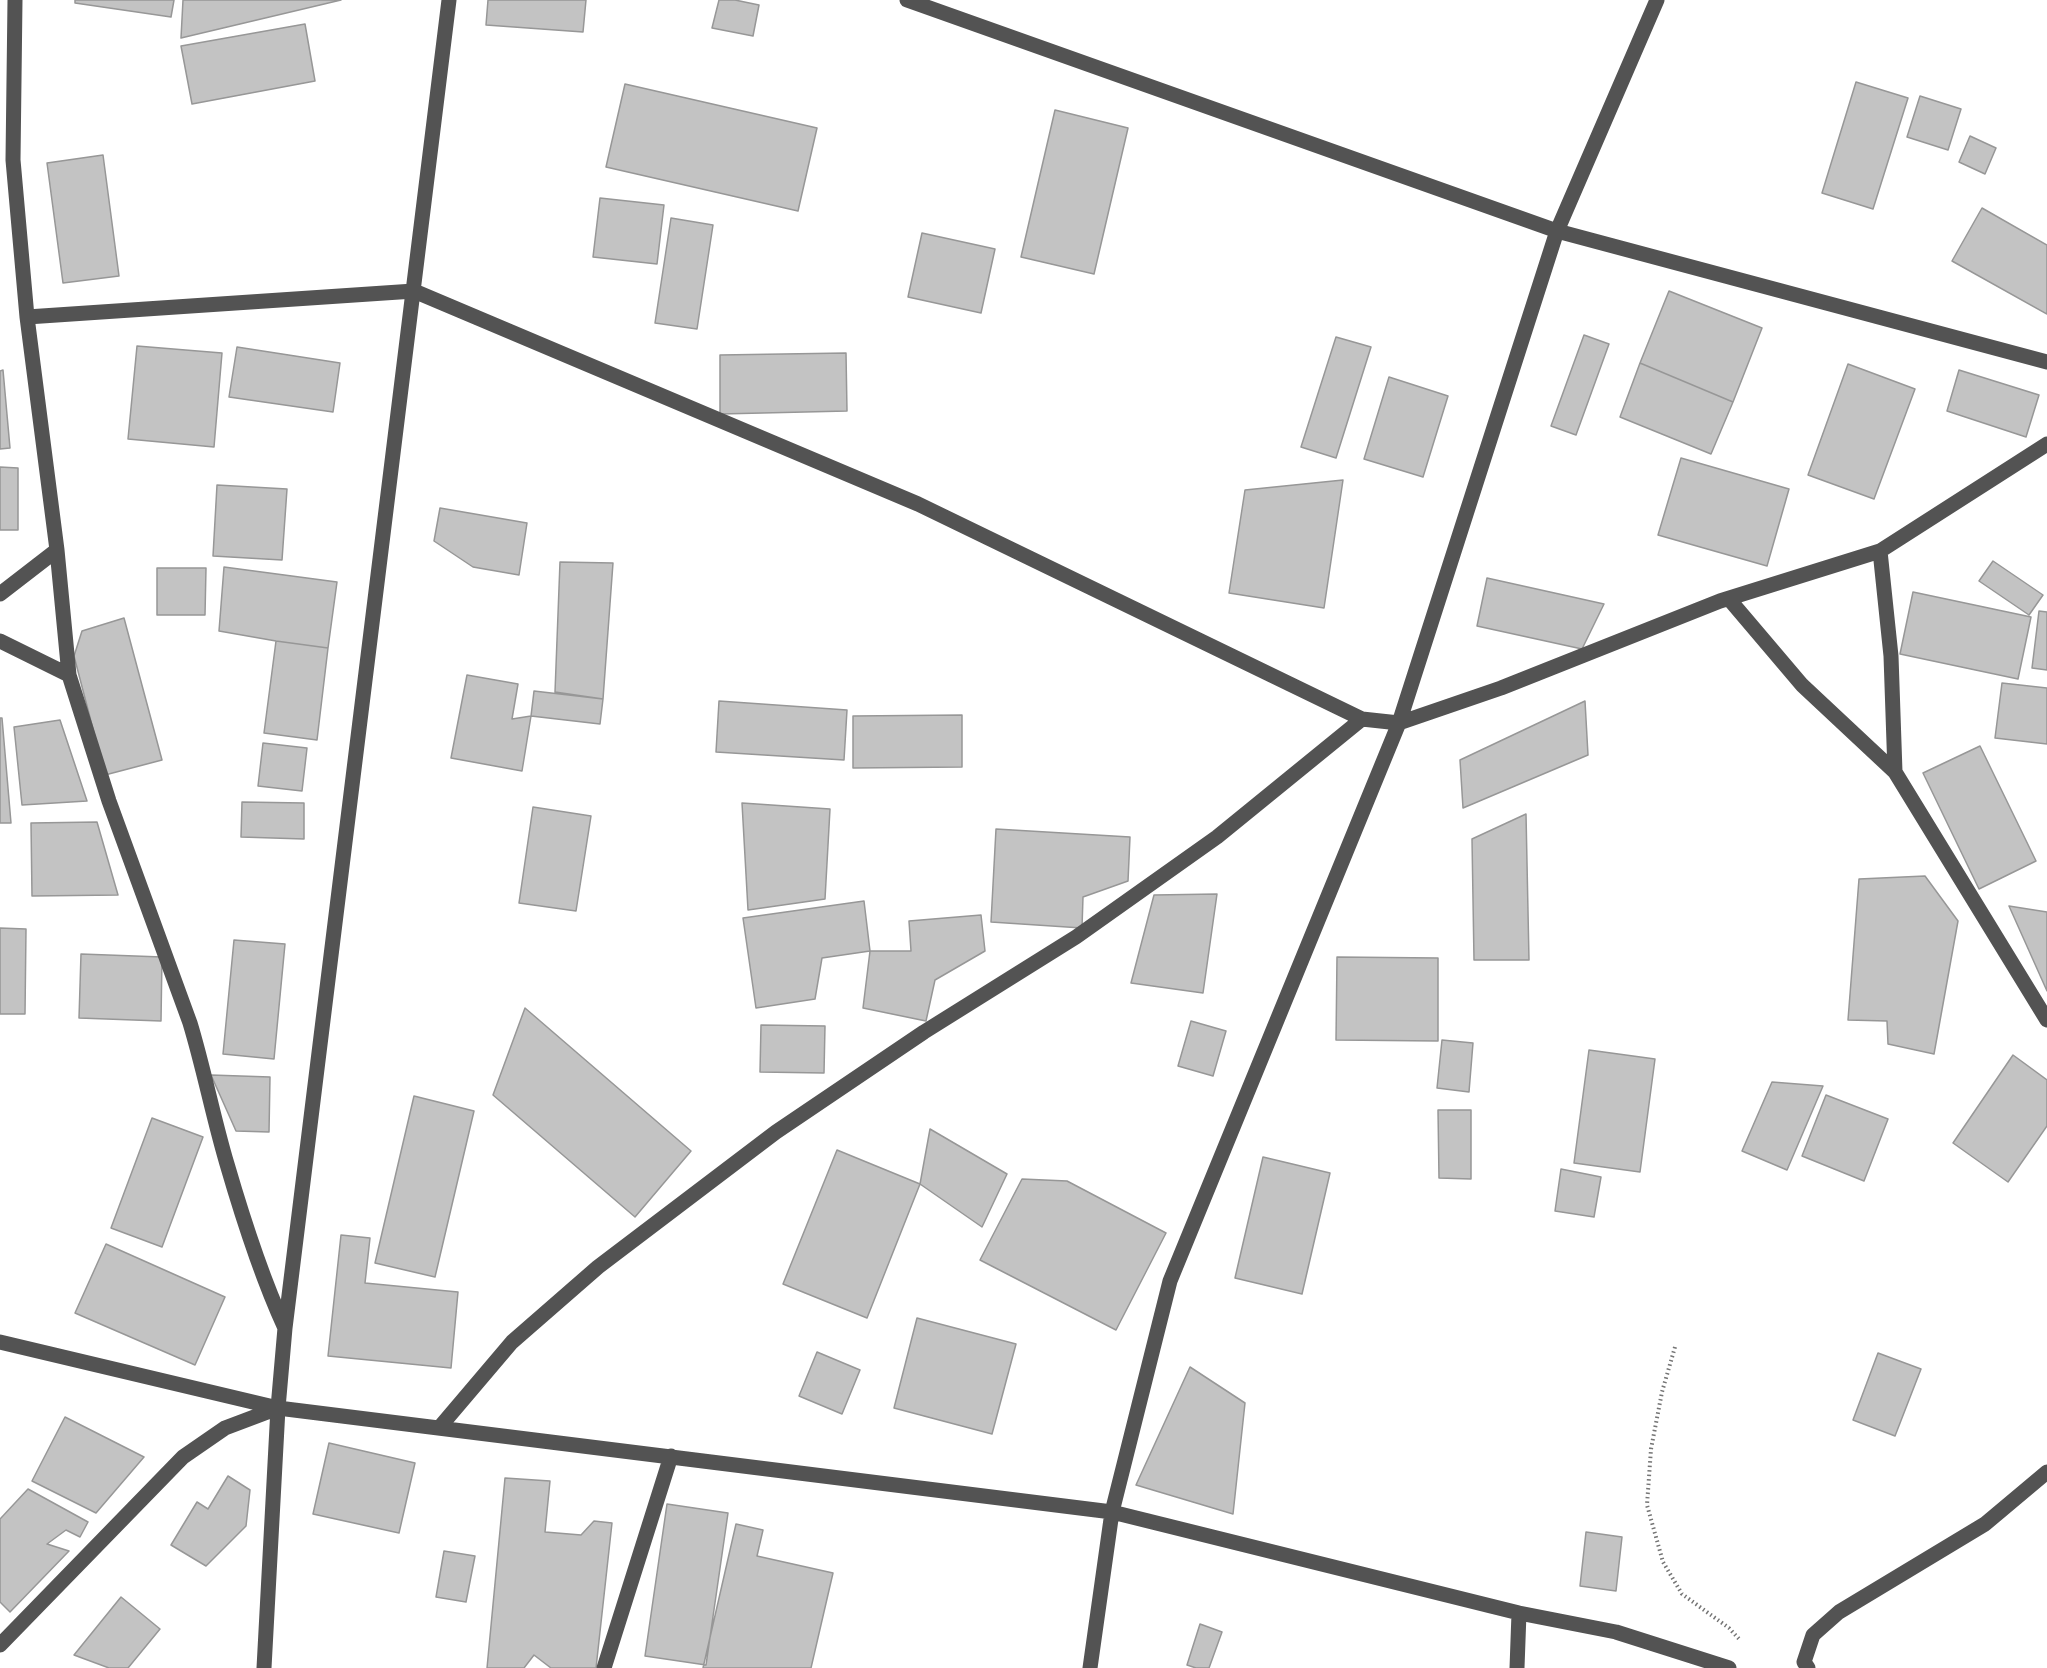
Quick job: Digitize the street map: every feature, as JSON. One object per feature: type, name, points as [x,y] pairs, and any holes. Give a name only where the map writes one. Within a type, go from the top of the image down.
[{"type":"street","points":[[15,0],[7,30],[14,160],[27,317],[57,550],[69,675],[109,801],[190,1023],[226,1163],[271,1298],[285,1328]]},
{"type":"street","points":[[264,1668],[278,1408],[285,1328],[449,0]]},
{"type":"street","points":[[907,0],[1557,231],[2047,363]]},
{"type":"street","points":[[1090,1668],[1112,1512],[1170,1281],[1399,723],[1557,231],[1657,0]]},
{"type":"street","points":[[27,317],[414,291],[918,504],[1362,718],[1399,723],[1501,688],[1729,599],[1880,551],[2047,444]]},
{"type":"street","points":[[0,594],[57,550]]},
{"type":"street","points":[[1880,551],[1891,656],[1895,772]]},
{"type":"street","points":[[1729,599],[1802,685],[1895,772],[2047,1020]]},
{"type":"street","points":[[0,641],[69,675]]},
{"type":"street","points":[[439,1428],[512,1342],[598,1267],[776,1132],[924,1032],[1076,937],[1207,843],[1362,718]]},
{"type":"street","points":[[0,1342],[278,1408],[1112,1512],[1519,1613],[1616,1632],[1729,1668]]},
{"type":"street","points":[[0,1645],[183,1457],[225,1428],[278,1408]]},
{"type":"street","points":[[604,1668],[670,1456]]},
{"type":"street","points":[[1808,1668],[1804,1662],[1813,1635],[1839,1612],[1985,1524],[2047,1472]]},
{"type":"street","points":[[1517,1668],[1519,1613]]},
{"type":"path","points":[[1675,1347],[1662,1392],[1651,1449],[1647,1504],[1663,1562],[1682,1594],[1729,1628],[1746,1647]]},
{"type":"building","points":[[75,0],[174,0],[171,17],[75,3]]},
{"type":"building","points":[[183,0],[341,0],[181,38]]},
{"type":"building","points":[[488,0],[586,0],[583,32],[486,25]]},
{"type":"building","points":[[719,0],[735,0],[759,5],[753,36],[712,28]]},
{"type":"building","points":[[305,24],[315,81],[192,104],[181,46]]},
{"type":"building","points":[[1856,82],[1908,98],[1873,209],[1822,193]]},
{"type":"building","points":[[625,84],[817,128],[798,211],[606,167]]},
{"type":"building","points":[[1920,96],[1961,109],[1948,150],[1907,137]]},
{"type":"building","points":[[1055,110],[1128,128],[1094,274],[1021,257]]},
{"type":"building","points":[[1970,136],[1996,148],[1985,174],[1959,162]]},
{"type":"building","points":[[103,155],[119,276],[63,283],[47,163]]},
{"type":"building","points":[[600,198],[664,205],[657,264],[593,257]]},
{"type":"building","points":[[1982,208],[2047,245],[2047,314],[1952,261]]},
{"type":"building","points":[[671,218],[713,225],[697,329],[655,323]]},
{"type":"building","points":[[922,233],[995,249],[981,313],[908,297]]},
{"type":"building","points":[[1669,291],[1762,328],[1733,402],[1640,363]]},
{"type":"building","points":[[1584,335],[1609,344],[1576,435],[1551,426]]},
{"type":"building","points":[[1336,337],[1371,347],[1336,458],[1301,447]]},
{"type":"building","points":[[137,346],[222,353],[214,447],[128,439]]},
{"type":"building","points":[[237,347],[340,363],[333,412],[229,397]]},
{"type":"building","points":[[846,353],[847,411],[720,414],[720,355]]},
{"type":"building","points":[[1640,363],[1733,402],[1711,454],[1620,417]]},
{"type":"building","points":[[1848,364],[1915,389],[1874,499],[1808,475]]},
{"type":"building","points":[[3,370],[10,448],[0,449],[0,371]]},
{"type":"building","points":[[1959,370],[2039,395],[2026,437],[1947,411]]},
{"type":"building","points":[[1389,377],[1448,396],[1423,477],[1364,459]]},
{"type":"building","points":[[1681,458],[1789,489],[1767,566],[1658,535]]},
{"type":"building","points":[[0,467],[18,468],[18,530],[0,530]]},
{"type":"building","points":[[1343,480],[1324,608],[1229,593],[1245,490]]},
{"type":"building","points":[[217,485],[287,489],[282,560],[213,556]]},
{"type":"building","points":[[440,508],[527,523],[519,575],[473,567],[434,541]]},
{"type":"building","points":[[1993,561],[2043,595],[2029,615],[1979,581]]},
{"type":"building","points":[[560,562],[613,563],[603,699],[555,692]]},
{"type":"building","points":[[224,567],[337,582],[328,648],[219,631]]},
{"type":"building","points":[[157,568],[206,568],[205,615],[157,615]]},
{"type":"building","points":[[1487,578],[1604,604],[1582,649],[1477,626]]},
{"type":"building","points":[[1913,592],[2031,617],[2018,679],[1900,654]]},
{"type":"building","points":[[2039,611],[2047,612],[2047,670],[2032,668]]},
{"type":"building","points":[[124,618],[162,760],[105,775],[74,656],[82,631]]},
{"type":"building","points":[[276,641],[328,648],[317,740],[264,733]]},
{"type":"building","points":[[467,675],[518,684],[512,719],[531,716],[522,771],[451,758]]},
{"type":"building","points":[[2002,683],[2047,688],[2047,744],[1995,738]]},
{"type":"building","points":[[534,691],[603,699],[600,724],[531,716]]},
{"type":"building","points":[[719,701],[847,710],[844,760],[716,752]]},
{"type":"building","points":[[1585,701],[1588,755],[1463,808],[1460,760]]},
{"type":"building","points":[[962,715],[962,767],[853,768],[853,716]]},
{"type":"building","points":[[0,718],[2,718],[11,823],[0,823]]},
{"type":"building","points":[[60,720],[87,801],[22,805],[14,727]]},
{"type":"building","points":[[263,743],[307,748],[302,791],[258,786]]},
{"type":"building","points":[[1980,746],[2036,861],[1979,889],[1923,773]]},
{"type":"building","points":[[242,802],[304,803],[304,839],[241,837]]},
{"type":"building","points":[[742,803],[830,809],[825,899],[748,910]]},
{"type":"building","points":[[533,807],[591,816],[576,911],[519,903]]},
{"type":"building","points":[[1526,814],[1529,960],[1474,960],[1472,839]]},
{"type":"building","points":[[97,822],[118,895],[32,896],[31,823]]},
{"type":"building","points":[[996,829],[1130,837],[1128,881],[1083,897],[1082,928],[991,922]]},
{"type":"building","points":[[1925,876],[1958,921],[1934,1054],[1888,1044],[1887,1021],[1848,1020],[1859,879]]},
{"type":"building","points":[[1217,894],[1203,993],[1131,983],[1154,895]]},
{"type":"building","points":[[864,901],[870,951],[822,958],[815,999],[756,1008],[743,918]]},
{"type":"building","points":[[2009,906],[2047,912],[2047,991]]},
{"type":"building","points":[[981,915],[985,951],[935,980],[926,1021],[863,1008],[870,951],[911,951],[909,921]]},
{"type":"building","points":[[0,928],[26,929],[25,1014],[0,1014]]},
{"type":"building","points":[[234,940],[285,944],[274,1059],[223,1054]]},
{"type":"building","points":[[81,954],[162,957],[161,1021],[79,1018]]},
{"type":"building","points":[[1337,957],[1438,958],[1438,1041],[1336,1040]]},
{"type":"building","points":[[525,1008],[691,1151],[635,1217],[493,1095]]},
{"type":"building","points":[[1191,1021],[1226,1031],[1213,1076],[1178,1066]]},
{"type":"building","points":[[761,1025],[825,1026],[824,1073],[760,1072]]},
{"type":"building","points":[[1442,1040],[1473,1043],[1469,1092],[1437,1088]]},
{"type":"building","points":[[1589,1050],[1655,1059],[1640,1172],[1574,1163]]},
{"type":"building","points":[[2013,1055],[2047,1080],[2047,1126],[2008,1182],[1953,1143]]},
{"type":"building","points":[[211,1075],[270,1077],[269,1132],[236,1131]]},
{"type":"building","points":[[1772,1082],[1823,1086],[1787,1170],[1742,1151]]},
{"type":"building","points":[[1826,1095],[1888,1119],[1864,1181],[1802,1156]]},
{"type":"building","points":[[414,1096],[474,1111],[435,1277],[375,1263]]},
{"type":"building","points":[[1438,1110],[1471,1110],[1471,1179],[1439,1178]]},
{"type":"building","points":[[152,1118],[203,1137],[162,1247],[111,1228]]},
{"type":"building","points":[[930,1129],[1007,1174],[982,1227],[920,1184]]},
{"type":"building","points":[[837,1150],[920,1184],[867,1318],[783,1284]]},
{"type":"building","points":[[1263,1157],[1330,1173],[1302,1294],[1235,1278]]},
{"type":"building","points":[[1561,1169],[1601,1177],[1594,1217],[1555,1211]]},
{"type":"building","points":[[1022,1179],[1067,1181],[1166,1233],[1116,1330],[980,1260]]},
{"type":"building","points":[[341,1235],[370,1238],[365,1283],[458,1292],[451,1368],[328,1356]]},
{"type":"building","points":[[106,1244],[225,1297],[195,1365],[75,1313]]},
{"type":"building","points":[[917,1318],[1016,1344],[992,1434],[894,1408]]},
{"type":"building","points":[[817,1352],[860,1370],[842,1414],[799,1396]]},
{"type":"building","points":[[1878,1353],[1921,1369],[1895,1436],[1853,1420]]},
{"type":"building","points":[[1190,1367],[1245,1403],[1233,1514],[1136,1485]]},
{"type":"building","points":[[65,1417],[144,1457],[96,1513],[32,1481]]},
{"type":"building","points":[[329,1443],[415,1463],[399,1533],[313,1514]]},
{"type":"building","points":[[228,1476],[250,1490],[246,1526],[206,1566],[171,1545],[197,1502],[208,1509]]},
{"type":"building","points":[[505,1478],[550,1481],[545,1532],[581,1535],[594,1521],[612,1523],[596,1668],[551,1668],[534,1655],[524,1668],[487,1668]]},
{"type":"building","points":[[28,1489],[88,1522],[80,1537],[66,1530],[47,1544],[69,1551],[10,1612],[0,1602],[0,1519]]},
{"type":"building","points":[[667,1504],[728,1513],[706,1665],[645,1656]]},
{"type":"building","points":[[736,1524],[763,1530],[757,1556],[833,1573],[811,1668],[703,1668]]},
{"type":"building","points":[[1586,1532],[1622,1537],[1616,1591],[1580,1586]]},
{"type":"building","points":[[444,1551],[475,1556],[466,1602],[436,1597]]},
{"type":"building","points":[[121,1597],[160,1629],[128,1668],[109,1668],[74,1655]]},
{"type":"building","points":[[1200,1624],[1222,1632],[1209,1668],[1187,1665]]}]
